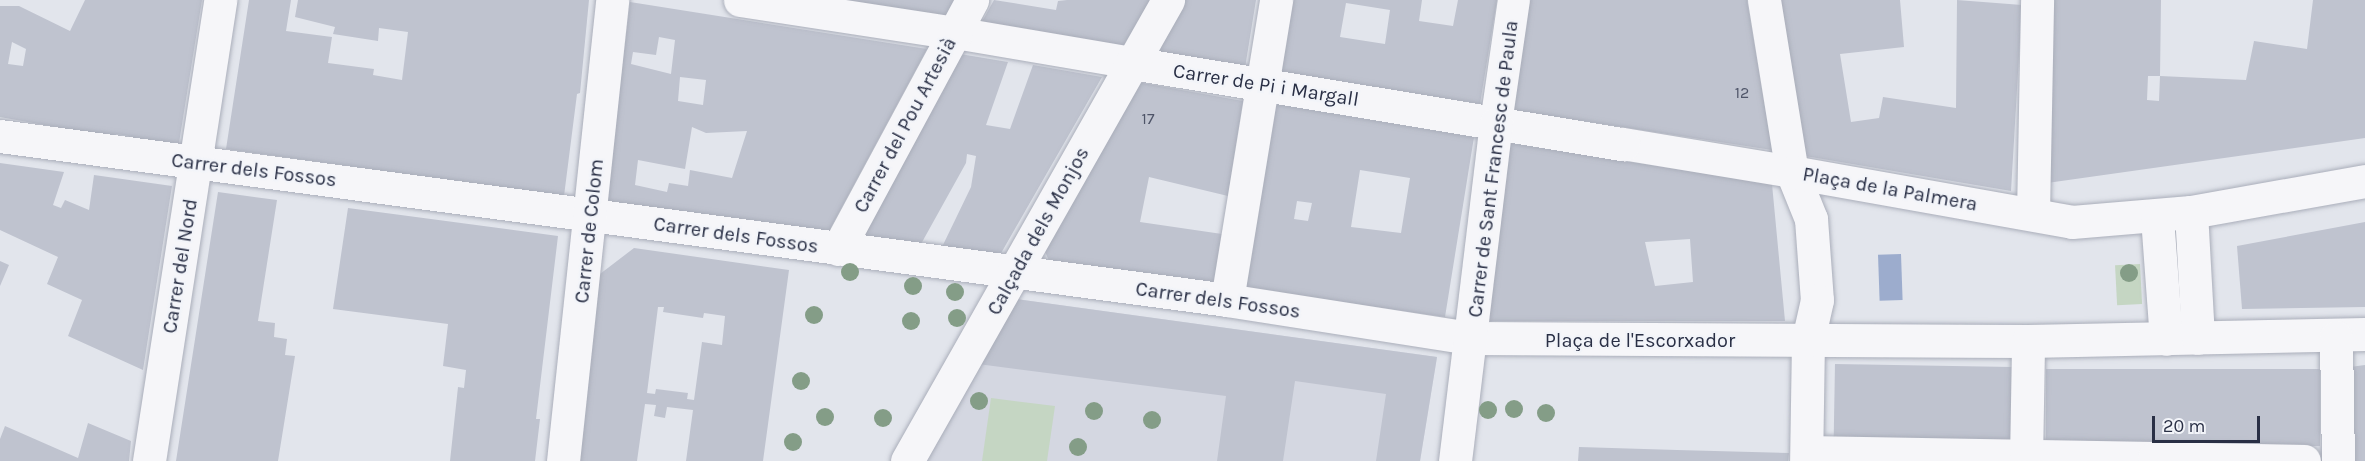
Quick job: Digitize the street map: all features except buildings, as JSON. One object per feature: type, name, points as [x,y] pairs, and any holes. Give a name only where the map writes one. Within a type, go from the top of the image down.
[{"type":"street","name":"Carrer del Nord","points":[[149,461],[197,162],[220,0]]},
{"type":"street","name":"Carrer de Colom","points":[[562,461],[591,214],[612,0]]},
{"type":"street","name":"Carrer de Pi i Margall","points":[[740,0],[955,33],[1792,172]]},
{"type":"street","name":"Carrer del Pou Artesià","points":[[838,249],[972,0]]},
{"type":"street","name":"Calçada dels Monjos","points":[[907,461],[1016,274],[1168,0]]},
{"type":"street","points":[[1227,300],[1265,86],[1276,0]]},
{"type":"street","name":"Carrer de Sant Francesc de Paula","points":[[1455,461],[1472,338],[1496,123],[1514,0]]},
{"type":"street","points":[[1764,0],[1792,172]]},
{"type":"street","points":[[2033,214],[2037,0]]},
{"type":"street","name":"Carrer dels Fossos","points":[[0,136],[591,214],[1016,274],[1227,300],[1472,338]]},
{"type":"street","name":"Plaça de la Palmera","points":[[1792,172],[2072,222],[2157,217],[2365,180]]},
{"type":"street","name":"Plaça de la Palmera","points":[[1792,172],[1811,219],[1817,300],[1808,340],[1806,456]]},
{"type":"street","points":[[2191,212],[2198,339]]},
{"type":"street","points":[[2157,217],[2166,339]]},
{"type":"street","points":[[1808,340],[2028,342],[2104,331],[2166,339],[2350,336],[2338,461]]},
{"type":"street","name":"Plaça de l'Escorxador","points":[[1472,338],[1808,340]]},
{"type":"street","points":[[2026,458],[2028,342]]},
{"type":"street","points":[[1806,456],[2304,461]]},
{"type":"shaded area","points":[[1016,299],[1437,357],[1420,461],[923,461]]},
{"type":"green space","points":[[2140,264],[2142,304],[2117,305],[2115,265]]},
{"type":"green space","points":[[991,398],[1055,406],[1047,461],[982,461]]},
{"type":"water","points":[[1901,254],[1903,300],[1880,301],[1878,255]]}]
